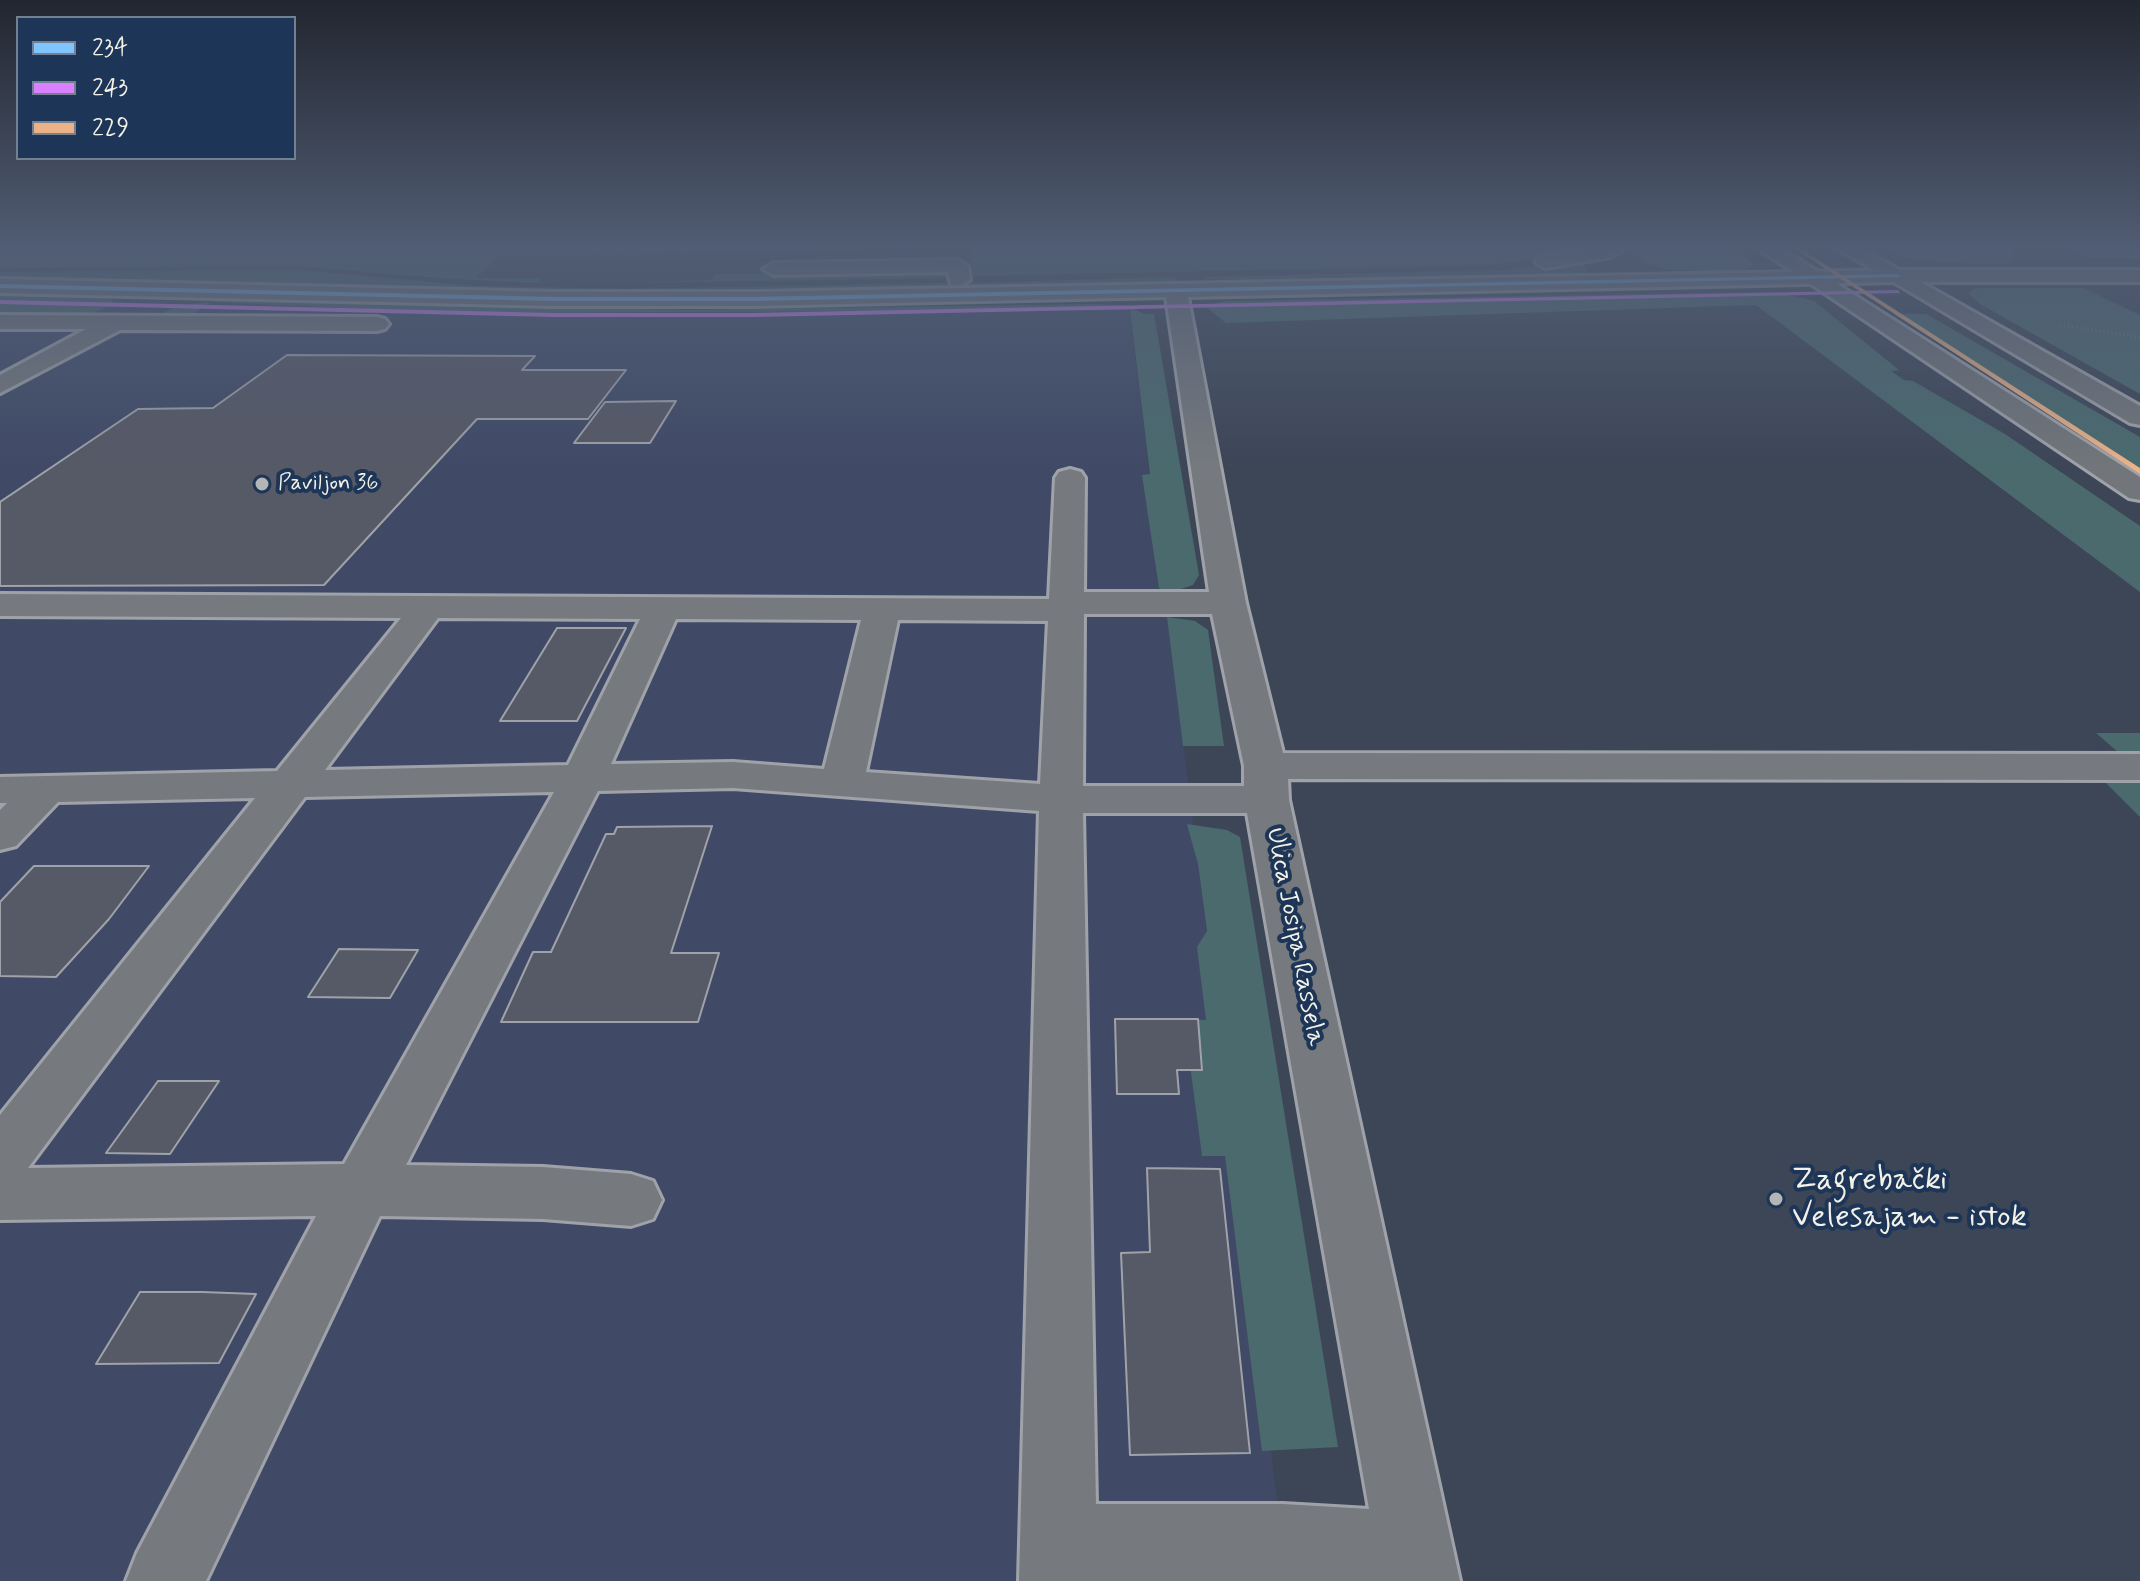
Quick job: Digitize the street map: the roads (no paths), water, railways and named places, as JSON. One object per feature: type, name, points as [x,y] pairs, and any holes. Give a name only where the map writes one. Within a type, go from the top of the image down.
[{"type":"main road","points":[[1879,321],[2140,491]]},
{"type":"main road","points":[[1975,321],[2140,417]]},
{"type":"street","points":[[0,385],[121,321]]},
{"type":"street","name":"Ulica Josipa Rassela","points":[[1181,321],[1228,603],[1266,783],[1418,1566]]},
{"type":"street","points":[[0,322],[652,322]]},
{"type":"street","points":[[1070,478],[1061,799],[1058,1562],[1283,1542],[1418,1566]]},
{"type":"street","points":[[0,605],[882,609],[1228,603]]},
{"type":"street","points":[[0,639],[47,605]]},
{"type":"street","points":[[0,1159],[428,607]]},
{"type":"street","points":[[165,1581],[362,1190],[583,778],[663,608]]},
{"type":"street","points":[[842,783],[882,609]]},
{"type":"street","points":[[0,790],[733,775],[1061,799],[1266,783],[2140,767]]},
{"type":"street","points":[[0,836],[46,789]]},
{"type":"street","points":[[0,1194],[362,1190],[543,1193],[631,1200]]},
{"type":"place","name":"Paviljon 36","points":[[262,484]]},
{"type":"place","name":"Zagrebački Velesajam - istok","points":[[1776,1199]]}]
